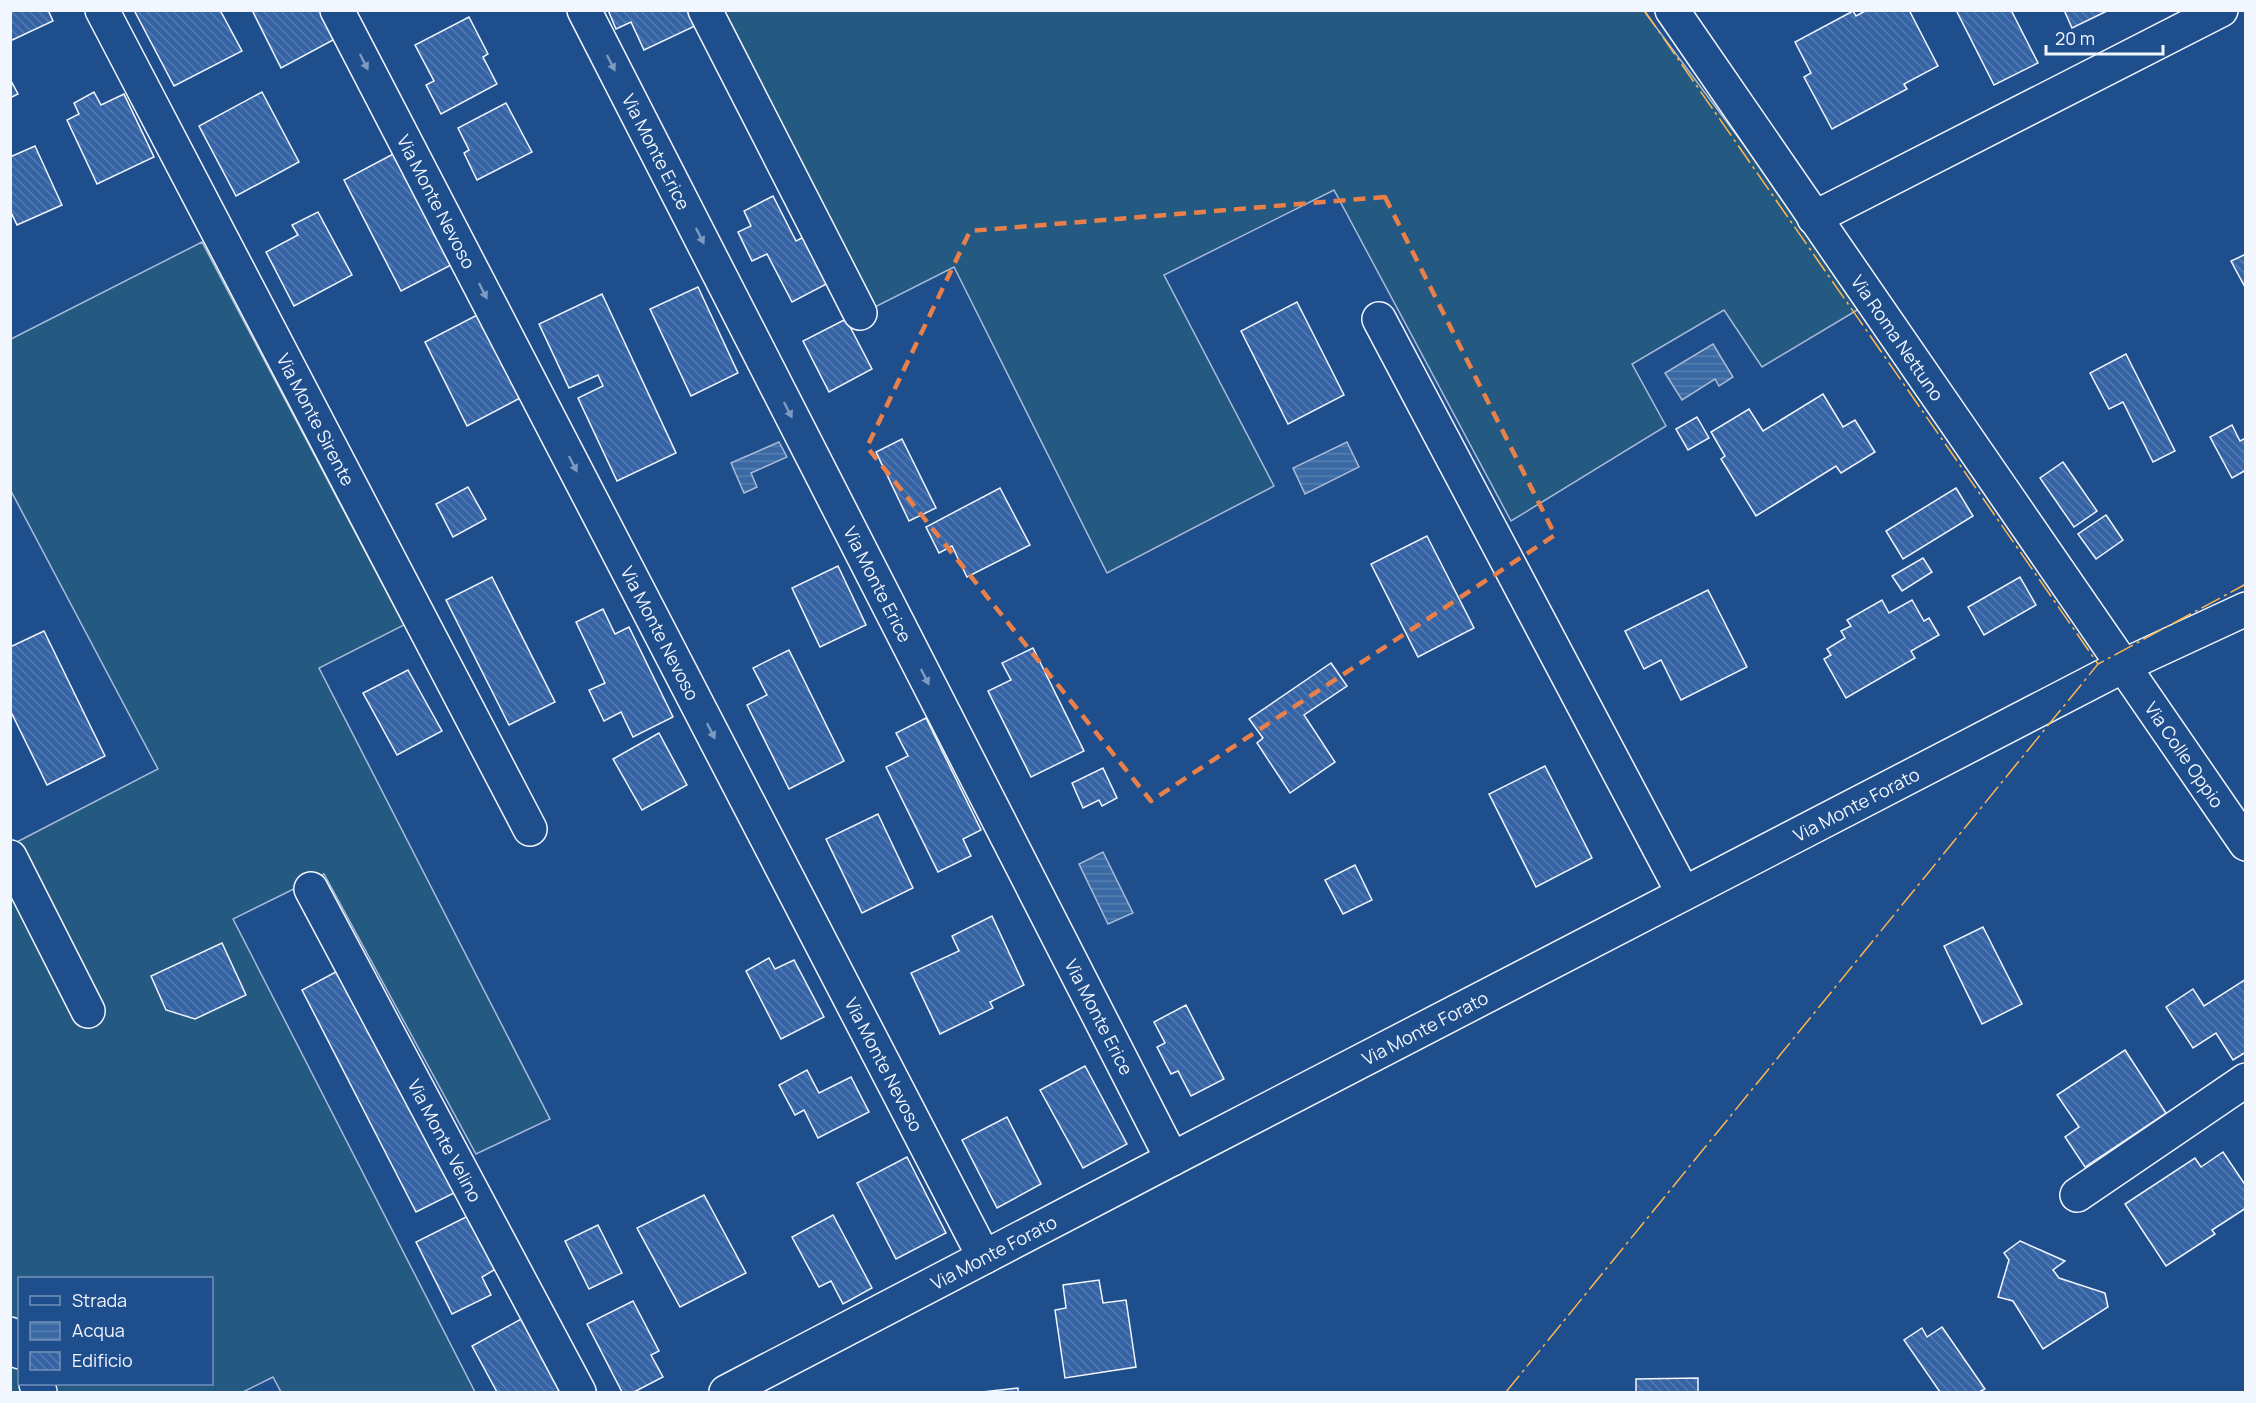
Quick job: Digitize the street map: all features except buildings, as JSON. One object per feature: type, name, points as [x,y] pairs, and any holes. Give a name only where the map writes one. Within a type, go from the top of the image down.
[{"type":"street","name":"Via Monte Sirente","points":[[102,10],[531,829]]},
{"type":"street","name":"Via Monte Nevoso","points":[[337,10],[984,1257]]},
{"type":"street","name":"Via Monte Erice","points":[[584,10],[1172,1159]]},
{"type":"street","points":[[705,10],[860,312]]},
{"type":"street","name":"Via Roma Nettuno","points":[[1672,10],[2123,666]]},
{"type":"street","points":[[1814,218],[2221,10]]},
{"type":"street","points":[[1379,319],[1683,893]]},
{"type":"street","name":"Via Monte Forato","points":[[726,1392],[2123,666],[2246,609]]},
{"type":"street","name":"Via Colle Oppio","points":[[2123,666],[2246,844]]},
{"type":"street","points":[[10,857],[88,1011]]},
{"type":"street","name":"Via Monte Velino","points":[[311,889],[579,1392]]},
{"type":"street","points":[[2077,1195],[2246,1080]]},
{"type":"street","points":[[10,1334],[18,1348]]},
{"type":"highlighted area","points":[[1385,197],[1555,535],[1151,801],[867,447],[970,231]]},
{"type":"shaded area","points":[[723,11],[1644,11],[1864,306],[1762,367],[1724,310],[1632,364],[1666,426],[1511,521],[1334,190],[1164,275],[1274,486],[1107,573],[954,267],[873,308]]},
{"type":"shaded area","points":[[202,242],[404,625],[319,668],[550,1119],[476,1154],[324,874],[233,919],[475,1392],[281,1392],[273,1377],[243,1392],[11,1392],[11,845],[158,769],[11,491],[11,339]]},
{"type":"water","points":[[1713,344],[1733,377],[1719,386],[1715,379],[1682,400],[1665,373]]},
{"type":"water","points":[[779,442],[787,457],[751,473],[757,487],[744,493],[731,463]]},
{"type":"water","points":[[1347,442],[1359,467],[1305,494],[1293,468]]},
{"type":"water","points":[[1103,852],[1133,913],[1108,924],[1079,864]]},
{"type":"power","points":[[1644,10],[2098,664]]},
{"type":"power","points":[[1506,1392],[2098,664],[2246,584]]}]
